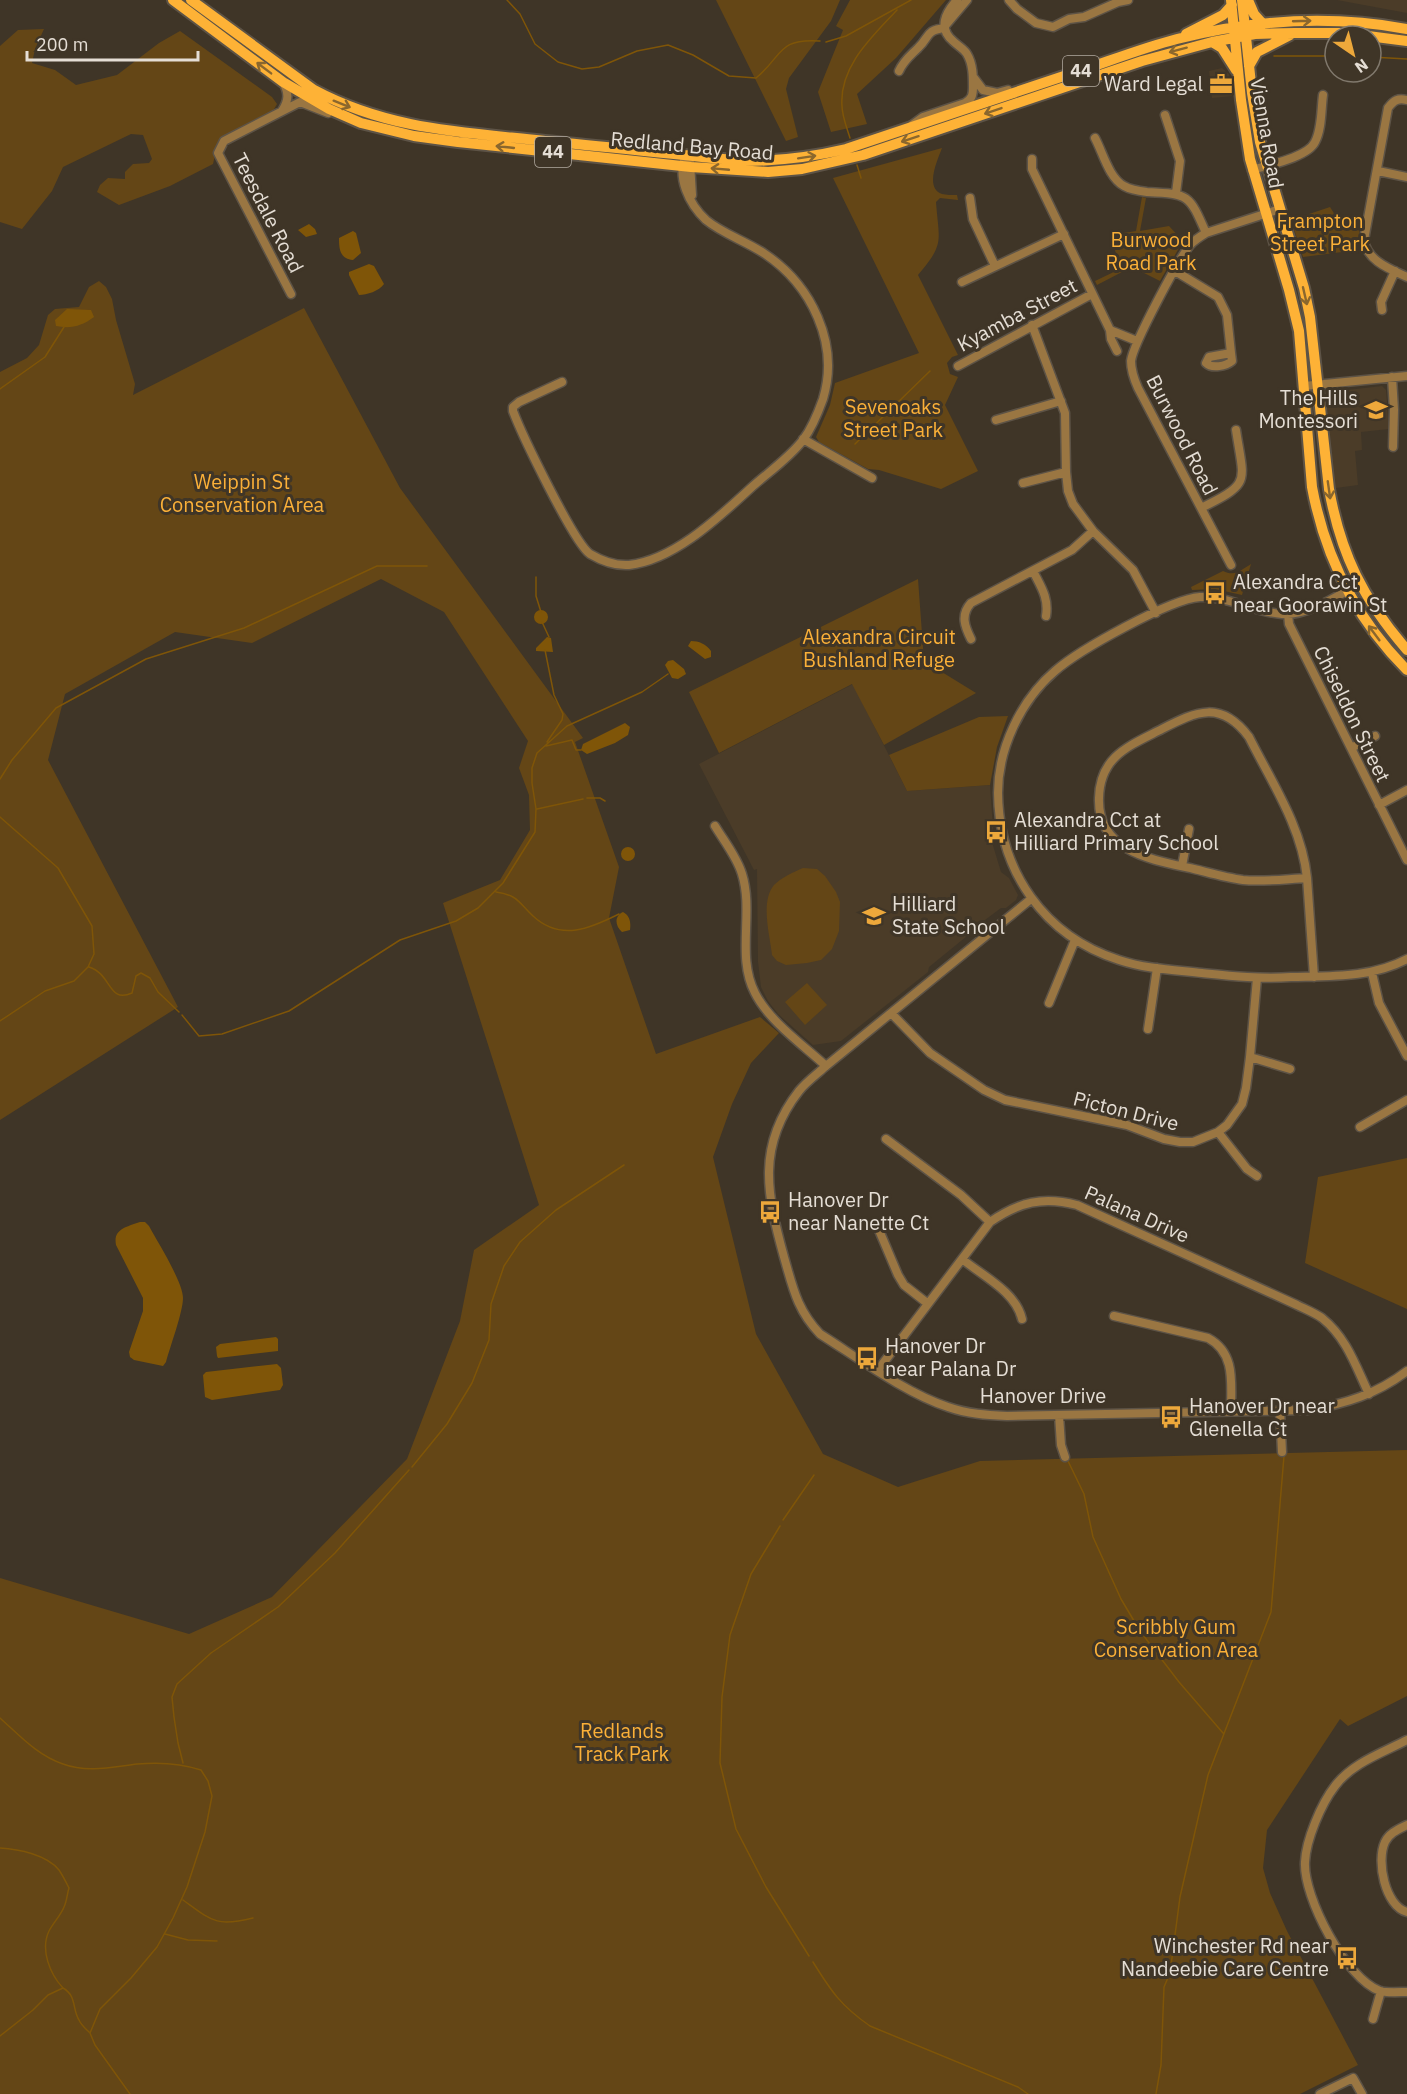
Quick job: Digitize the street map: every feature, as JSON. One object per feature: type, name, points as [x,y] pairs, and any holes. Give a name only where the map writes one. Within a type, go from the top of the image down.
[{"type":"main road","name":"Redland Bay Road","points":[[172,0],[283,82],[343,116],[372,127],[414,136],[686,162],[777,161],[808,158],[846,149],[1178,39],[1240,32],[1345,33],[1407,41]]},
{"type":"main road","name":"Redland Bay Road","points":[[191,0],[314,90],[335,101],[380,118],[437,129],[768,172],[802,169],[837,162],[1142,61],[1212,42],[1263,24],[1325,20],[1407,29]]},
{"type":"main road","points":[[1248,0],[1254,14],[1263,24]]},
{"type":"main road","points":[[1235,2],[1240,32]]},
{"type":"main road","points":[[1178,39],[1223,15],[1235,2]]},
{"type":"main road","name":"Vienna Road","points":[[1240,32],[1249,66],[1255,112],[1267,166],[1308,307],[1334,517],[1345,552],[1359,584],[1388,629],[1407,650]]},
{"type":"main road","name":"Vienna Road","points":[[1240,32],[1238,73],[1252,170],[1299,331],[1312,487],[1317,511],[1347,591],[1379,640],[1407,670]]},
{"type":"main road","points":[[1249,66],[1253,56],[1263,47],[1295,33]]},
{"type":"main road","points":[[1212,42],[1222,48],[1238,73]]},
{"type":"street","points":[[904,129],[922,117],[970,101],[974,93],[974,78],[969,58],[962,48],[950,38],[945,27],[944,16],[957,0]]},
{"type":"street","points":[[899,71],[909,54],[918,48],[929,32],[945,27],[967,0]]},
{"type":"street","points":[[1009,0],[1027,18],[1048,27],[1058,26],[1069,19],[1084,17],[1128,0]]},
{"type":"street","points":[[1093,0],[1096,11]]},
{"type":"street","points":[[974,78],[983,90],[996,93],[1046,77],[1069,75]]},
{"type":"street","points":[[281,111],[288,99],[283,82]]},
{"type":"street","points":[[1252,170],[1311,148],[1318,134],[1323,95]]},
{"type":"street","points":[[1407,100],[1399,99],[1388,108],[1378,171],[1364,234],[1365,247],[1373,258],[1407,277]]},
{"type":"street","name":"Teesdale Road","points":[[291,294],[218,153],[224,141],[300,102],[330,114],[343,116]]},
{"type":"street","points":[[1165,115],[1180,161],[1176,193]]},
{"type":"street","points":[[1095,138],[1114,177],[1124,186],[1136,191],[1176,193],[1189,201],[1206,232]]},
{"type":"street","points":[[1032,159],[1032,169],[1110,330],[1111,339],[1117,351]]},
{"type":"street","points":[[562,382],[513,407],[573,533],[587,552],[614,564],[639,563],[667,552],[702,531],[784,460],[803,439],[815,420],[823,398],[827,376],[827,355],[817,313],[797,281],[781,266],[764,253],[705,218],[693,201],[686,162]]},
{"type":"street","points":[[1378,171],[1407,177]]},
{"type":"street","points":[[970,198],[974,219],[995,266]]},
{"type":"street","name":"Burwood Road","points":[[1231,565],[1132,375],[1131,362],[1137,340],[1190,245],[1206,232],[1280,209]]},
{"type":"street","points":[[962,282],[1064,234]]},
{"type":"street","points":[[1175,271],[1218,297],[1227,315],[1231,353]]},
{"type":"street","points":[[1382,310],[1381,302],[1395,271]]},
{"type":"street","name":"Kyamba Street","points":[[958,366],[1032,324],[1092,294]]},
{"type":"street","points":[[1032,324],[1061,401],[1066,424],[1068,491],[1073,504],[1093,531],[1133,570],[1156,613]]},
{"type":"street","points":[[1110,330],[1137,340]]},
{"type":"street","points":[[1304,386],[1407,376]]},
{"type":"street","points":[[1392,377],[1393,447]]},
{"type":"street","points":[[996,420],[1061,401]]},
{"type":"street","points":[[1201,508],[1229,494],[1240,483],[1242,473],[1236,430]]},
{"type":"street","points":[[803,439],[872,478]]},
{"type":"street","points":[[1023,483],[1066,472]]},
{"type":"street","points":[[971,639],[964,621],[967,607],[978,598],[1072,550],[1093,531]]},
{"type":"street","points":[[1033,571],[1046,596],[1048,607],[1046,616]]},
{"type":"street","points":[[1359,584],[1309,609],[1288,614],[1270,612],[1213,597],[1188,599],[1084,650],[1053,673],[1025,705],[1004,753],[998,783],[1000,822],[1016,875],[1031,899],[1051,921],[1075,940],[1123,962],[1157,968],[1257,978],[1372,973],[1392,967],[1407,959]]},
{"type":"street","name":"Chiseldon Street","points":[[1288,614],[1289,624],[1407,860]]},
{"type":"street","points":[[1307,878],[1244,880],[1140,856],[1120,845],[1110,835],[1102,821],[1098,807],[1099,784],[1108,765],[1126,747],[1199,712],[1211,712],[1234,720],[1249,737],[1293,825],[1306,866],[1307,878],[1314,976]]},
{"type":"street","points":[[1351,748],[1375,736]]},
{"type":"street","points":[[1379,805],[1407,790]]},
{"type":"street","points":[[715,826],[735,858],[742,875],[745,891],[747,966],[754,992],[767,1011],[826,1066]]},
{"type":"street","points":[[1182,866],[1189,829]]},
{"type":"street","name":"Hanover Drive","points":[[1031,899],[826,1066],[800,1090],[778,1127],[769,1162],[770,1197],[795,1295],[801,1310],[820,1334],[928,1400],[976,1414],[1007,1416],[1329,1407],[1369,1394],[1407,1371]]},
{"type":"street","points":[[1049,1003],[1075,940]]},
{"type":"street","points":[[1148,1029],[1157,968]]},
{"type":"street","points":[[1372,973],[1378,1003],[1407,1056]]},
{"type":"street","name":"Picton Drive","points":[[891,1013],[930,1053],[984,1090],[1005,1100],[1127,1125],[1164,1139],[1193,1142],[1218,1132],[1227,1125],[1242,1104],[1250,1057],[1257,978]]},
{"type":"street","points":[[1250,1057],[1290,1069]]},
{"type":"street","points":[[1360,1127],[1407,1100]]},
{"type":"street","points":[[1218,1132],[1247,1169],[1257,1176]]},
{"type":"street","points":[[886,1139],[961,1195],[990,1222]]},
{"type":"street","name":"Palana Drive","points":[[878,1370],[990,1222],[1016,1207],[1039,1200],[1060,1200],[1077,1205],[1321,1317],[1340,1335],[1369,1394]]},
{"type":"street","points":[[876,1223],[904,1285],[927,1303]]},
{"type":"street","points":[[962,1259],[1012,1298],[1019,1308],[1022,1319]]},
{"type":"street","points":[[1114,1316],[1208,1338],[1217,1343],[1228,1359],[1231,1411]]},
{"type":"street","points":[[1280,1410],[1282,1452]]},
{"type":"street","points":[[1059,1415],[1061,1445],[1065,1457]]},
{"type":"street","points":[[1407,1740],[1355,1767],[1336,1784],[1308,1842],[1305,1861],[1305,1876],[1309,1891],[1342,1957],[1356,1974],[1381,1991],[1407,1992]]},
{"type":"street","points":[[1407,1825],[1395,1831],[1385,1841],[1380,1859],[1382,1875],[1394,1903],[1402,1911],[1407,1912]]},
{"type":"street","points":[[1373,2019],[1381,1991]]},
{"type":"street","points":[[1320,2094],[1353,2078],[1362,2094]]},
{"type":"shaded area","points":[[1337,0],[1407,0],[1407,13]]},
{"type":"shaded area","points":[[1222,68],[1229,74],[1232,96],[1212,98],[1209,71]]},
{"type":"shaded area","points":[[309,224],[317,234],[306,237],[298,230]]},
{"type":"shaded area","points":[[353,231],[356,233],[361,253],[353,260],[343,256],[339,238]]},
{"type":"shaded area","points":[[369,264],[374,266],[384,284],[373,292],[359,295],[349,272]]},
{"type":"shaded area","points":[[67,309],[91,310],[94,317],[76,326],[56,326],[55,320]]},
{"type":"shaded area","points":[[1382,386],[1386,390],[1389,429],[1361,432],[1362,450],[1355,451],[1358,485],[1336,488],[1326,398],[1330,392]]},
{"type":"shaded area","points":[[541,610],[546,612],[548,617],[546,622],[541,624],[536,622],[534,617],[536,612]]},
{"type":"shaded area","points":[[547,637],[551,638],[553,652],[536,651],[536,648]]},
{"type":"shaded area","points":[[691,641],[707,646],[711,651],[711,657],[705,659],[688,646]]},
{"type":"shaded area","points":[[673,660],[684,669],[686,674],[678,679],[672,678],[665,665],[668,661]]},
{"type":"shaded area","name":"Hilliard State School","points":[[853,684],[907,791],[990,785],[993,828],[991,839],[1001,872],[1009,878],[1018,895],[1016,900],[973,929],[929,967],[928,972],[841,1041],[813,1045],[778,1014],[761,987],[758,962],[757,869],[754,870],[699,764]]},
{"type":"shaded area","points":[[625,723],[630,727],[628,735],[615,743],[587,754],[581,750],[583,744]]},
{"type":"shaded area","points":[[625,847],[631,847],[635,854],[631,861],[625,861],[621,857],[621,851]]},
{"type":"shaded area","points":[[623,912],[629,917],[630,930],[622,932],[617,921],[618,916]]},
{"type":"shaded area","points":[[145,1222],[149,1226],[182,1291],[181,1312],[163,1366],[134,1360],[130,1357],[129,1352],[143,1311],[143,1298],[116,1245],[116,1240],[122,1229]]},
{"type":"shaded area","points":[[276,1337],[278,1351],[218,1358],[217,1356],[216,1347],[220,1344]]},
{"type":"shaded area","points":[[277,1364],[281,1368],[283,1385],[280,1390],[212,1400],[205,1397],[203,1375],[206,1372]]},
{"type":"green space","points":[[716,0],[840,0],[831,21],[789,78],[786,89],[798,137],[786,141]]},
{"type":"green space","points":[[850,0],[946,0],[896,58],[857,94],[867,124],[831,132],[818,92],[843,30],[836,26]]},
{"type":"green space","points":[[44,29],[35,49],[32,63],[55,70],[76,85],[117,75],[159,43],[180,31],[272,97],[277,104],[273,111],[218,142],[213,164],[170,186],[119,205],[97,192],[100,185],[108,178],[125,179],[125,172],[133,164],[149,163],[152,159],[143,135],[131,134],[63,167],[52,191],[22,229],[0,222],[0,46],[18,30]]},
{"type":"green space","name":"Sevenoaks Street Park","points":[[942,148],[935,166],[934,186],[942,194],[957,195],[958,200],[940,198],[936,202],[938,241],[933,256],[918,275],[958,355],[952,357],[947,363],[950,374],[958,377],[945,405],[978,471],[941,489],[879,470],[868,469],[819,442],[816,437],[830,405],[835,383],[919,353],[833,178]]},
{"type":"green space","name":"Burwood Road Park","points":[[1142,197],[1146,198],[1140,231],[1169,226],[1183,241],[1160,281],[1130,266],[1097,285],[1095,281],[1120,269],[1111,235],[1136,231]]},
{"type":"green space","name":"Frampton Street Park","points":[[1330,207],[1337,218],[1360,225],[1358,250],[1303,257],[1291,220]]},
{"type":"green space","name":"Redlands Track Park","points":[[99,281],[106,287],[112,299],[135,384],[133,395],[304,308],[400,488],[583,738],[575,742],[619,867],[609,918],[656,1054],[760,1017],[779,1033],[751,1063],[732,1104],[713,1157],[756,1334],[823,1454],[898,1487],[980,1461],[1407,1450],[1407,1696],[1348,1726],[1340,1719],[1267,1830],[1263,1868],[1270,1893],[1287,1931],[1358,2065],[1300,2094],[0,2094],[0,1578],[189,1634],[272,1597],[407,1459],[460,1321],[474,1250],[539,1205],[443,903],[500,880],[530,830],[529,795],[519,768],[528,741],[444,612],[381,579],[252,643],[175,632],[65,694],[48,760],[178,1007],[0,1120],[0,372],[27,358],[39,345],[48,315],[55,309],[79,307],[89,287]]},
{"type":"green space","points":[[1251,564],[1242,595],[1215,589],[1192,590],[1191,587],[1223,571],[1234,573]]},
{"type":"green space","name":"Alexandra Circuit Bushland Refuge","points":[[918,579],[924,661],[976,693],[884,745],[852,684],[719,753],[689,692]]},
{"type":"green space","name":"Alexandra Circuit Bushland Refuge","points":[[1008,716],[997,747],[990,785],[907,791],[889,755],[979,717]]},
{"type":"green space","points":[[803,868],[817,869],[836,892],[840,902],[839,931],[832,949],[821,960],[786,965],[777,961],[772,955],[767,919],[768,900],[774,885],[784,877]]},
{"type":"green space","points":[[807,983],[827,1005],[805,1025],[785,1002]]},
{"type":"green space","points":[[1407,1158],[1407,1309],[1305,1263],[1318,1177]]},
{"type":"waterway","points":[[507,0],[520,14],[535,44],[558,62],[582,69],[599,67],[637,51],[668,45],[693,55],[729,76],[756,78],[788,46],[796,42],[820,41]]},
{"type":"waterway","points":[[826,42],[846,36],[911,0]]},
{"type":"waterway","points":[[850,138],[842,110],[846,78],[859,53],[897,10]]},
{"type":"waterway","points":[[1274,56],[1323,56]]},
{"type":"waterway","points":[[1383,58],[1407,59]]},
{"type":"waterway","points":[[857,165],[861,178]]},
{"type":"waterway","points":[[0,389],[45,357],[64,327]]},
{"type":"waterway","points":[[855,444],[930,371]]},
{"type":"waterway","points":[[0,779],[12,760],[56,708],[146,659],[244,628],[377,566],[427,566]]},
{"type":"waterway","points":[[536,577],[536,596],[541,612]]},
{"type":"waterway","points":[[542,622],[549,637]]},
{"type":"waterway","points":[[545,650],[554,695],[563,714],[562,720],[547,742]]},
{"type":"waterway","points":[[182,1015],[199,1036],[222,1034],[289,1011],[400,940],[456,921],[478,908],[503,883],[535,832],[536,809],[532,768],[537,753],[567,726],[642,692],[668,674]]},
{"type":"waterway","points":[[546,746],[572,740],[576,750],[581,750]]},
{"type":"waterway","points":[[587,798],[600,798],[605,801]]},
{"type":"waterway","points":[[537,809],[583,799]]},
{"type":"waterway","points":[[0,817],[58,868],[92,926],[94,954],[88,967],[74,981],[45,991],[0,1021]]},
{"type":"waterway","points":[[496,892],[514,897],[533,916],[554,929],[587,928],[619,914]]},
{"type":"waterway","points":[[89,967],[102,976],[118,995],[132,993],[136,976],[141,973],[150,978],[158,992],[179,1012]]},
{"type":"waterway","points":[[412,1467],[447,1424],[472,1383],[489,1340],[491,1304],[504,1266],[520,1242],[556,1210],[624,1165]]},
{"type":"waterway","points":[[1156,2094],[1161,2065],[1164,1987],[1170,1973],[1180,1897],[1208,1775],[1271,1612],[1284,1456]]},
{"type":"waterway","points":[[1067,1459],[1084,1494],[1093,1537],[1121,1599],[1140,1631],[1179,1682],[1223,1733]]},
{"type":"waterway","points":[[183,1763],[172,1697],[177,1684],[211,1653],[278,1607],[335,1553],[409,1470]]},
{"type":"waterway","points":[[783,1520],[814,1475]]},
{"type":"waterway","points":[[780,1526],[751,1574],[730,1635],[722,1697],[720,1763],[736,1829],[766,1887],[809,1956]]},
{"type":"waterway","points":[[0,1718],[45,1756],[72,1767],[90,1769],[145,1763],[177,1764],[201,1770],[208,1781],[212,1796],[205,1832],[187,1887],[173,1918],[157,1947],[131,1978],[100,2009],[90,2033],[95,2045],[130,2094]]},
{"type":"waterway","points":[[0,1848],[24,1851],[47,1860],[59,1870],[69,1888],[65,1905],[46,1938],[46,1954],[50,1969],[63,1988]]},
{"type":"waterway","points":[[183,1900],[208,1917],[222,1922],[253,1918]]},
{"type":"waterway","points":[[165,1934],[188,1940],[217,1941]]},
{"type":"waterway","points":[[813,1962],[837,1997],[851,2012],[870,2026],[1018,2087],[1028,2094]]},
{"type":"waterway","points":[[0,2036],[48,1995],[63,1988],[70,1995],[80,2022],[89,2032]]},
{"type":"place","name":"Ward Legal","points":[[1221,84]]},
{"type":"place","name":"The Hills Montessori","points":[[1376,410]]},
{"type":"place","name":"Alexandra Cct near Goorawin St","points":[[1215,593]]},
{"type":"place","name":"Alexandra Cct at Hilliard Primary School","points":[[996,832]]},
{"type":"place","name":"Hilliard State School","points":[[874,916]]},
{"type":"place","name":"Hanover Dr near Nanette Ct","points":[[770,1212]]},
{"type":"place","name":"Hanover Dr near Palana Dr","points":[[867,1358]]},
{"type":"place","name":"Hanover Dr near Glenella Ct","points":[[1171,1417]]},
{"type":"place","name":"Winchester Rd near Nandeebie Care Centre","points":[[1347,1958]]},
{"type":"park label","name":"Weippin St Conservation Area","points":[[242,494]]},
{"type":"park label","name":"Scribbly Gum Conservation Area","points":[[1176,1638]]}]
